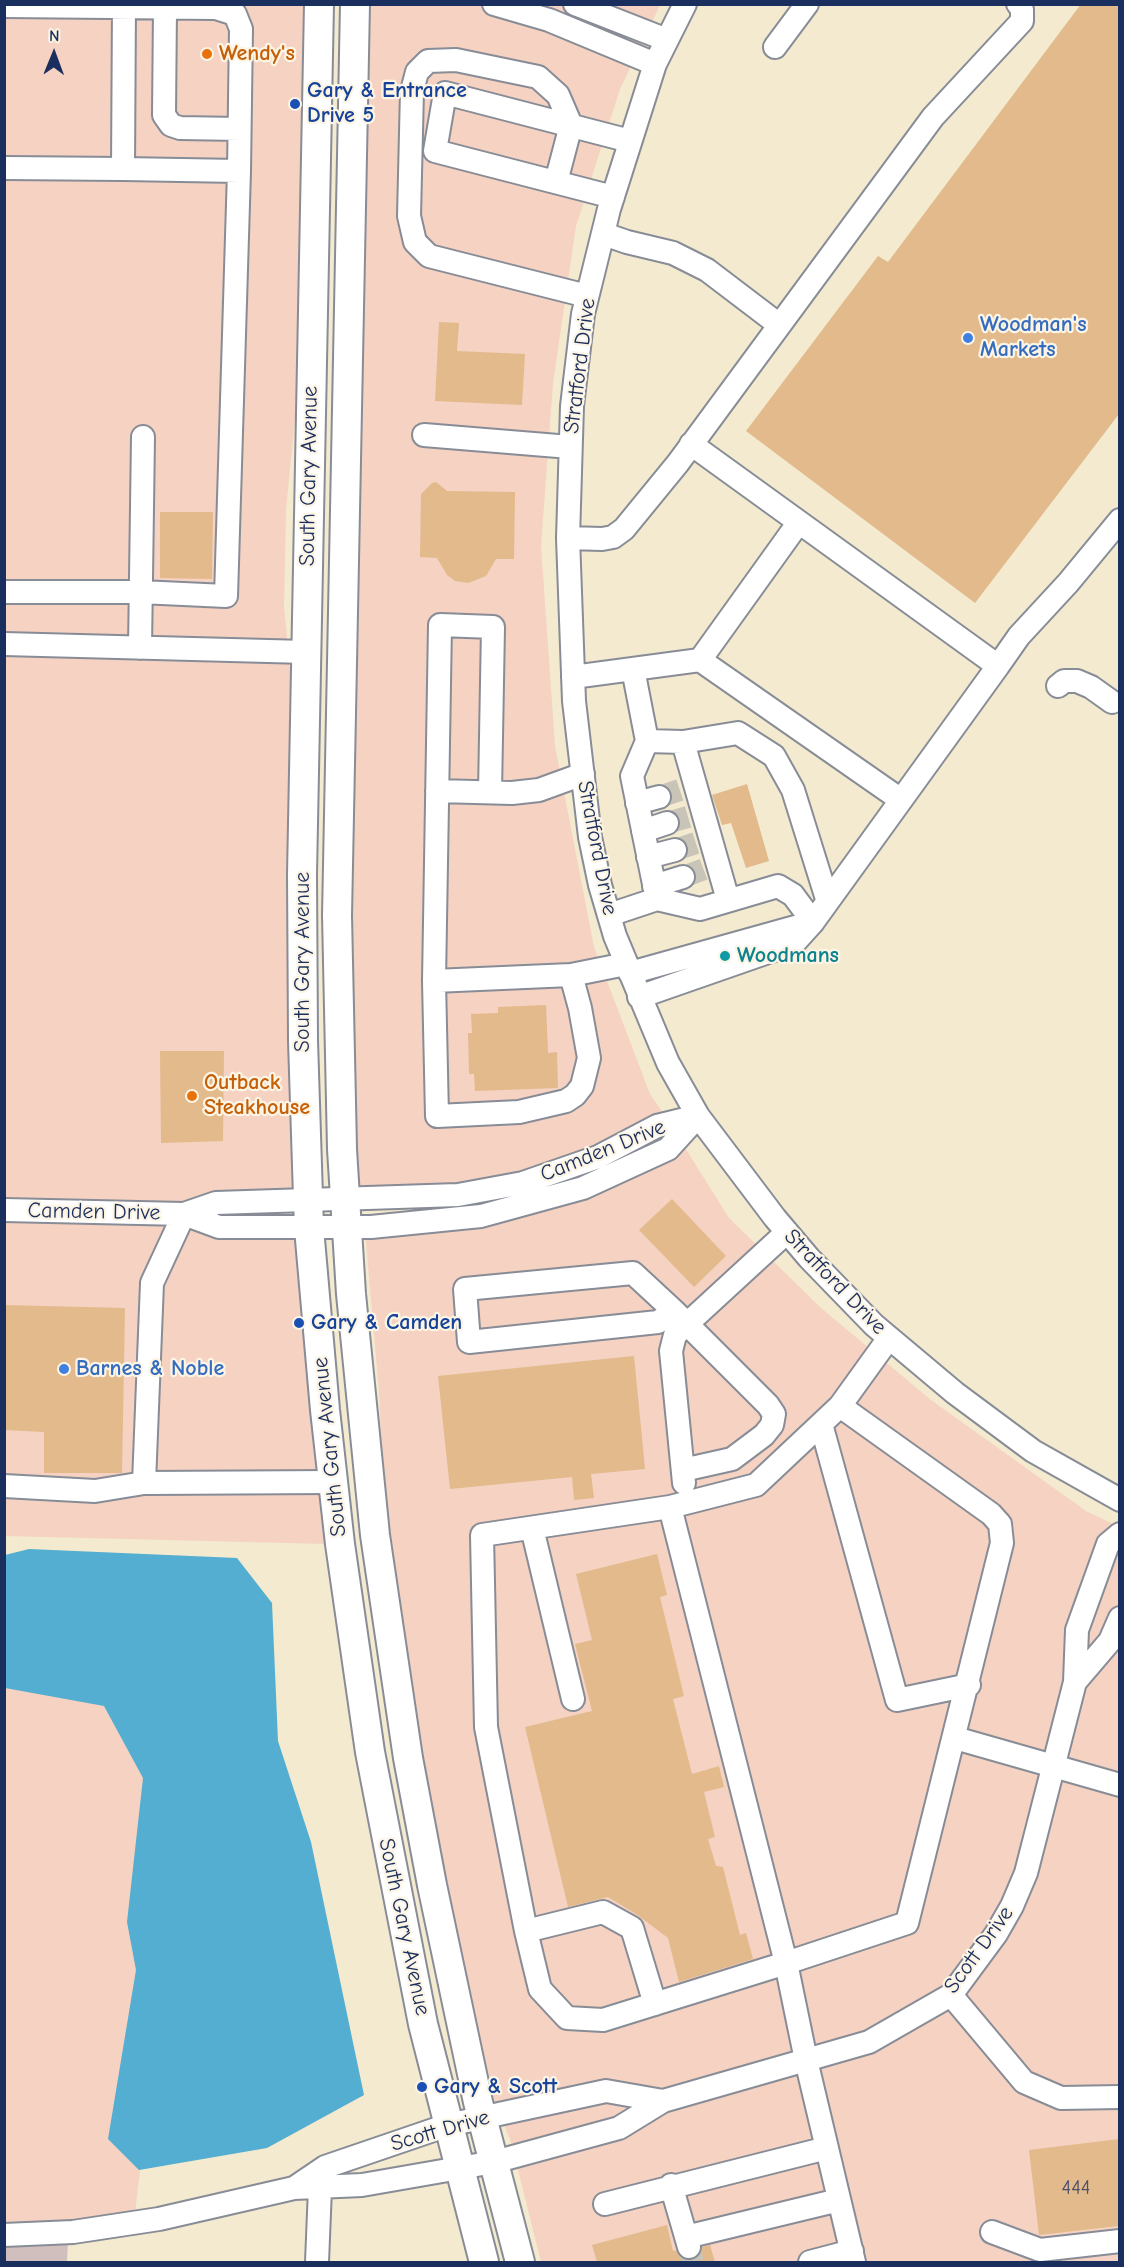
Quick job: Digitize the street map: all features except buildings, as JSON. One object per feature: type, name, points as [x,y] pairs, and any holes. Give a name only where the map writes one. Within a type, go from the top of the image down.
[{"type":"main road","name":"South Gary Avenue","points":[[319,4],[301,916],[309,1214],[333,1482],[356,1666],[383,1826],[423,2024],[484,2262]]},
{"type":"main road","name":"South Gary Avenue","points":[[355,4],[338,915],[346,1213],[368,1471],[395,1678],[432,1885],[483,2118],[520,2262]]},
{"type":"street","points":[[494,4],[584,33],[655,64]]},
{"type":"street","points":[[575,4],[667,40]]},
{"type":"street","name":"Stratford Drive","points":[[685,4],[655,64],[613,197],[587,296],[573,394],[568,538],[573,677],[590,837],[609,915],[628,969],[668,1063],[698,1116],[809,1258],[889,1338],[992,1422],[1033,1451],[1119,1500]]},
{"type":"street","points":[[775,47],[807,4]]},
{"type":"street","points":[[4,6],[216,8],[235,14],[241,29],[226,596],[140,592],[4,592]]},
{"type":"street","points":[[568,538],[602,539],[613,537],[624,529],[691,444],[933,117],[1022,21],[1022,6]]},
{"type":"street","points":[[123,169],[124,7]]},
{"type":"street","points":[[165,9],[164,114],[171,125],[180,128],[239,129]]},
{"type":"street","points":[[556,182],[571,125],[558,95],[538,76],[456,60],[429,61],[417,72],[412,91],[409,216],[415,242],[429,256],[587,296]]},
{"type":"street","points":[[613,197],[435,151],[446,93],[630,141]]},
{"type":"street","points":[[4,168],[239,171]]},
{"type":"street","points":[[604,234],[673,253],[707,270],[778,324]]},
{"type":"street","points":[[424,435],[570,447]]},
{"type":"street","points":[[140,648],[143,437]]},
{"type":"street","points":[[691,444],[998,666]]},
{"type":"street","points":[[639,996],[795,943],[813,922],[827,899],[1019,636],[1068,583],[1119,520]]},
{"type":"street","points":[[700,660],[798,522]]},
{"type":"street","points":[[490,792],[493,627],[440,626],[434,981],[437,1116],[519,1112],[566,1101],[575,1095],[582,1086],[589,1058],[580,1008],[570,975]]},
{"type":"street","points":[[4,644],[306,652]]},
{"type":"street","points":[[573,677],[700,660],[901,800]]},
{"type":"street","points":[[633,669],[647,741],[632,776],[655,892]]},
{"type":"street","points":[[1058,686],[1064,681],[1077,681],[1091,687],[1112,702]]},
{"type":"street","points":[[647,741],[683,742],[738,733],[774,756],[793,790],[827,899]]},
{"type":"street","points":[[683,742],[689,787],[713,867],[728,900]]},
{"type":"street","points":[[437,791],[539,790],[583,774]]},
{"type":"street","points":[[637,803],[659,797]]},
{"type":"street","points":[[642,831],[667,823]]},
{"type":"street","points":[[648,858],[675,850]]},
{"type":"street","points":[[609,915],[683,877]]},
{"type":"street","points":[[655,892],[700,909],[778,886],[793,895],[813,922]]},
{"type":"street","points":[[434,981],[570,975],[628,969],[813,922]]},
{"type":"street","name":"Camden Drive","points":[[4,1210],[184,1214],[219,1227],[309,1214],[346,1213],[522,1183],[598,1156],[657,1126],[698,1116]]},
{"type":"street","points":[[144,1483],[152,1283],[184,1214]]},
{"type":"street","points":[[683,1470],[732,1460],[764,1435],[772,1425],[774,1414],[768,1405],[680,1317],[633,1273],[465,1289],[468,1342],[658,1323],[680,1317],[787,1232]]},
{"type":"street","points":[[680,1317],[671,1351],[683,1470],[678,1505],[853,2257],[810,2262]]},
{"type":"street","points":[[840,1406],[991,1514],[1000,1524],[1002,1543],[969,1685],[907,1923],[603,2020],[567,2018],[540,1989],[526,1931],[486,1727],[482,1535],[678,1505],[756,1485],[840,1406],[889,1338]]},
{"type":"street","points":[[821,1424],[897,1700],[969,1685]]},
{"type":"street","points":[[4,1486],[95,1491],[144,1483],[333,1482]]},
{"type":"street","points":[[532,1528],[573,1699]]},
{"type":"street","name":"Scott Drive","points":[[4,2235],[74,2232],[159,2219],[294,2188],[362,2185],[494,2162],[619,2127],[663,2101],[869,2042],[951,1995],[996,1934],[1012,1906],[1026,1872],[1075,1682],[1077,1630],[1107,1544],[1119,1534]]},
{"type":"street","name":"Scott Drive","points":[[1075,1682],[1110,1641],[1119,1618]]},
{"type":"street","points":[[955,1738],[1119,1785]]},
{"type":"street","points":[[526,1931],[603,1912],[632,1928],[655,2004]]},
{"type":"street","points":[[951,1995],[1024,2082],[1061,2098],[1119,2097]]},
{"type":"street","name":"Scott Drive","points":[[294,2188],[325,2167],[448,2126],[606,2091],[663,2101]]},
{"type":"street","points":[[604,2204],[671,2185],[827,2148]]},
{"type":"street","points":[[671,2185],[688,2242],[839,2200]]},
{"type":"street","points":[[317,2262],[320,2188]]},
{"type":"street","points":[[992,2232],[1040,2250],[1119,2241]]},
{"type":"shaded area","points":[[5,5],[306,5],[299,379],[286,509],[284,607],[293,701],[299,1188],[181,1206],[5,1201]]},
{"type":"shaded area","points":[[366,5],[660,5],[620,89],[576,226],[553,383],[541,546],[555,746],[594,947],[650,1094],[665,1116],[598,1150],[453,1191],[355,1192],[350,1019],[350,762]]},
{"type":"shaded area","points":[[682,1143],[729,1218],[821,1308],[931,1400],[1086,1511],[1119,1527],[1119,2262],[541,2262],[511,2142],[486,2079],[420,1763],[385,1532],[379,1391],[365,1231],[480,1222]]},
{"type":"shaded area","points":[[5,1214],[176,1219],[300,1236],[327,1544],[5,1536]]},
{"type":"shaded area","points":[[4,1632],[172,1720],[142,2153],[135,2213],[5,2229]]},
{"type":"shaded area","points":[[68,2239],[67,2262],[5,2262],[5,2242]]},
{"type":"water","points":[[29,1549],[237,1558],[272,1603],[278,1741],[311,1842],[364,2095],[267,2148],[139,2170],[108,2139],[136,1970],[127,1922],[143,1778],[104,1706],[5,1688],[5,1555]]},
{"type":"tunnel","points":[[659,797],[683,789]]},
{"type":"tunnel","points":[[667,823],[691,816]]},
{"type":"tunnel","points":[[675,850],[699,842]]},
{"type":"tunnel","points":[[683,877],[707,868]]},
{"type":"tunnel","points":[[689,2247],[693,2262]]},
{"type":"place","name":"Wendy's","points":[[207,54]]},
{"type":"place","name":"Gary & Entrance Drive 5","points":[[295,104]]},
{"type":"place","name":"Woodman's Markets","points":[[968,338]]},
{"type":"place","name":"Woodmans","points":[[725,956]]},
{"type":"place","name":"Outback Steakhouse","points":[[192,1096]]},
{"type":"place","name":"Gary & Camden","points":[[299,1323]]},
{"type":"place","name":"Barnes & Noble","points":[[64,1369]]},
{"type":"place","name":"Gary & Scott","points":[[422,2087]]}]
